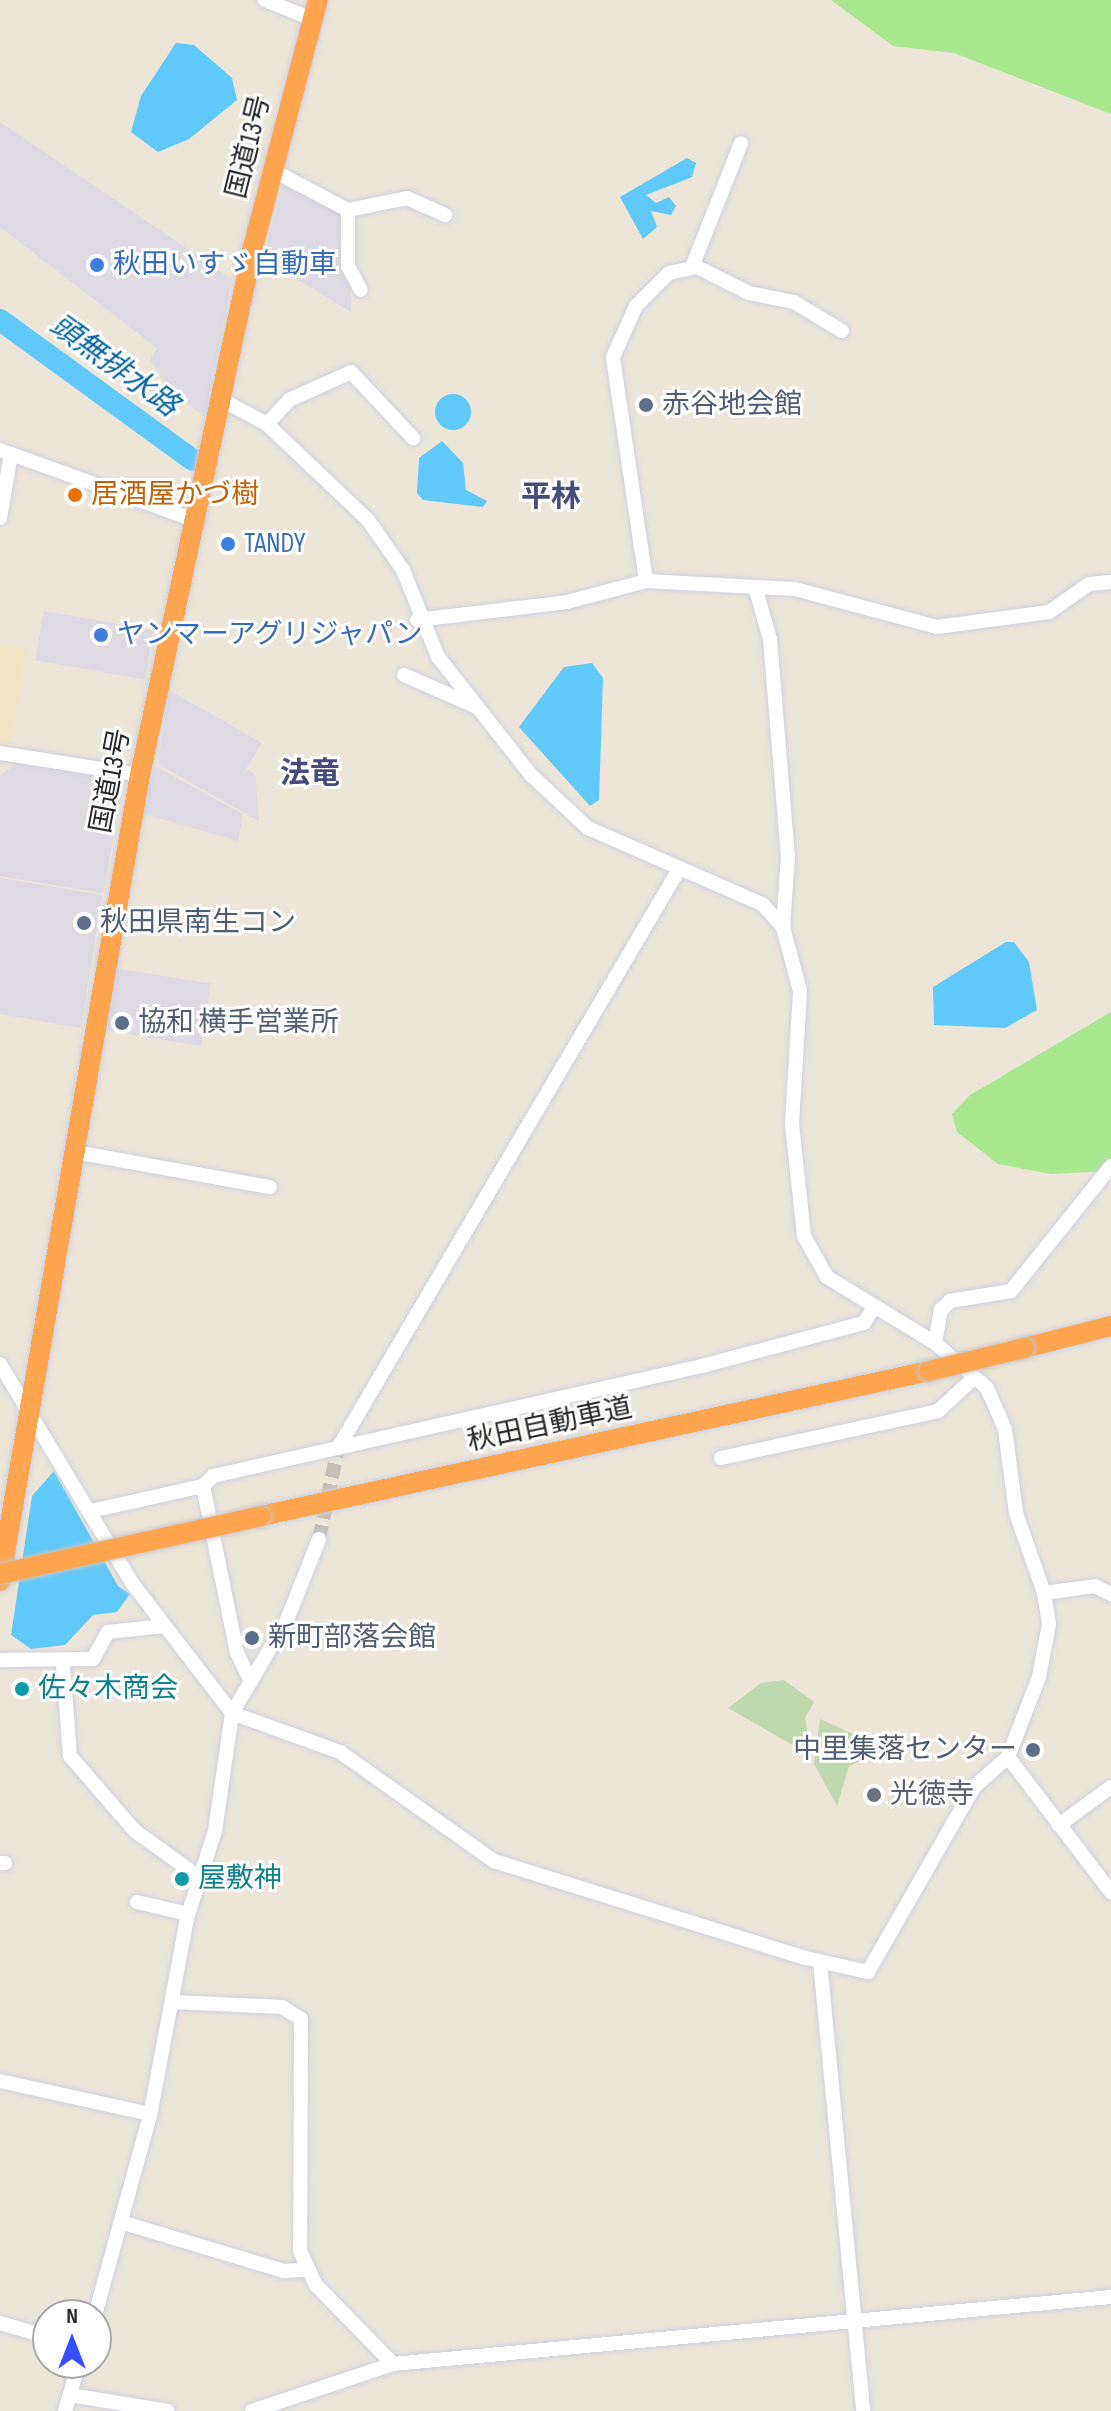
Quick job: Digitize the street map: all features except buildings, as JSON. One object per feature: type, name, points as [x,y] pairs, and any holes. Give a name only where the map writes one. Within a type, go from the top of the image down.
[{"type":"highway","name":"国道13号","points":[[0,1581],[6,1517],[32,1421],[140,775],[272,170],[315,10]]},
{"type":"highway","name":"秋田自動車道","points":[[0,1574],[929,1371],[1111,1326]]},
{"type":"street","points":[[265,0],[315,10]]},
{"type":"street","points":[[692,267],[741,143]]},
{"type":"street","points":[[272,170],[348,210],[407,198],[445,215]]},
{"type":"street","points":[[348,210],[348,266],[361,290]]},
{"type":"street","points":[[646,581],[613,357],[636,306],[669,273],[692,267],[749,293],[794,302],[842,331]]},
{"type":"street","points":[[267,424],[289,400],[351,372],[413,438]]},
{"type":"street","points":[[222,400],[267,424],[368,520],[403,570],[417,620],[531,775],[588,828],[678,871],[762,904],[783,927]]},
{"type":"street","points":[[0,518],[6,452],[197,521]]},
{"type":"street","points":[[417,620],[567,602],[646,581],[756,590],[795,589],[937,627],[1049,612],[1089,584],[1111,582]]},
{"type":"street","points":[[0,1364],[32,1421],[164,1626],[232,1713],[340,1752],[494,1861],[820,1962],[868,1972],[974,1787],[1008,1757],[1047,1644],[1044,1593],[1016,1513],[1005,1429],[975,1377],[935,1343],[873,1309],[827,1277],[804,1236],[792,1123],[800,991],[783,927],[788,856],[770,639],[756,590]]},
{"type":"street","points":[[404,675],[481,709]]},
{"type":"street","points":[[0,753],[140,775]]},
{"type":"street","points":[[338,1448],[678,871]]},
{"type":"street","points":[[75,1152],[270,1187]]},
{"type":"street","points":[[935,1343],[941,1310],[950,1301],[1011,1291],[1111,1166]]},
{"type":"street","points":[[91,1511],[203,1486],[213,1476],[702,1366],[864,1323],[873,1309]]},
{"type":"street","points":[[721,1458],[938,1411],[975,1377]]},
{"type":"street","points":[[203,1486],[237,1653],[251,1682]]},
{"type":"street","points":[[100,2299],[124,2223],[150,2114],[188,1914],[215,1831],[232,1713],[287,1620],[319,1539]]},
{"type":"street","points":[[1044,1593],[1095,1586],[1111,1594]]},
{"type":"street","points":[[0,1660],[63,1665],[93,1659],[119,1627],[143,1633],[164,1626]]},
{"type":"street","points":[[63,1665],[70,1756],[135,1831],[199,1877]]},
{"type":"street","points":[[1008,1757],[1111,1892]]},
{"type":"street","points":[[1059,1825],[1111,1787]]},
{"type":"street","points":[[137,1902],[188,1914]]},
{"type":"street","points":[[820,1962],[863,2411]]},
{"type":"street","points":[[173,2002],[282,2007],[301,2019],[300,2251],[306,2270],[393,2364]]},
{"type":"street","points":[[0,2081],[150,2114]]},
{"type":"street","points":[[124,2223],[284,2271],[306,2270]]},
{"type":"street","points":[[252,2411],[393,2364],[1111,2297]]},
{"type":"street","points":[[0,2323],[32,2332]]},
{"type":"street","points":[[65,2411],[74,2379]]},
{"type":"street","points":[[70,2395],[168,2411]]},
{"type":"shaded area","points":[[0,122],[232,279],[205,417],[171,391],[150,360],[157,348],[0,227]]},
{"type":"shaded area","points":[[283,185],[348,217],[351,312],[264,259]]},
{"type":"shaded area","points":[[44,611],[153,630],[145,680],[35,660]]},
{"type":"shaded area","points":[[0,645],[26,649],[10,748],[0,747]]},
{"type":"shaded area","points":[[169,690],[262,743],[246,769],[255,774],[259,821],[158,764]]},
{"type":"shaded area","points":[[16,763],[124,781],[103,893],[0,876],[0,776]]},
{"type":"shaded area","points":[[155,766],[243,814],[238,841],[141,813]]},
{"type":"shaded area","points":[[0,878],[102,895],[81,1028],[0,1014]]},
{"type":"shaded area","points":[[113,968],[211,983],[201,1046],[103,1030]]},
{"type":"green space","points":[[831,0],[1111,0],[1111,114],[954,53],[893,46]]},
{"type":"green space","points":[[1111,1012],[1111,1171],[1050,1174],[998,1164],[957,1132],[952,1114],[970,1095]]},
{"type":"green space","points":[[784,1680],[814,1702],[805,1718],[812,1756],[728,1708],[761,1683]]},
{"type":"green space","points":[[820,1719],[886,1749],[849,1766],[837,1806],[814,1764]]},
{"type":"water","points":[[176,43],[194,45],[232,78],[237,100],[189,139],[158,152],[131,132],[141,96]]},
{"type":"water","points":[[687,158],[696,163],[692,177],[646,195],[656,203],[669,197],[676,206],[671,215],[651,211],[657,227],[643,239],[620,197]]},
{"type":"water","points":[[453,394],[466,399],[471,412],[466,425],[453,430],[440,425],[435,412],[440,399]]},
{"type":"water","points":[[442,441],[463,463],[466,490],[487,501],[483,507],[423,500],[417,493],[419,458]]},
{"type":"water","points":[[592,663],[603,678],[599,800],[590,806],[519,727],[564,667]]},
{"type":"water","points":[[1006,942],[1014,942],[1029,962],[1037,1010],[1005,1028],[934,1025],[933,987]]},
{"type":"water","points":[[54,1471],[118,1586],[130,1594],[117,1612],[93,1615],[65,1645],[31,1649],[11,1635],[32,1496]]},
{"type":"waterway","name":"頭無排水路","points":[[0,320],[193,460]]},
{"type":"tunnel","points":[[319,1539],[338,1448]]},
{"type":"place","name":"秋田いすゞ自動車","points":[[97,265]]},
{"type":"place","name":"赤谷地会館","points":[[646,405]]},
{"type":"place","name":"居酒屋かづ樹","points":[[75,495]]},
{"type":"place","name":"TANDY","points":[[228,544]]},
{"type":"place","name":"ヤンマーアグリジャパン","points":[[101,635]]},
{"type":"place","name":"秋田県南生コン","points":[[84,923]]},
{"type":"place","name":"協和 横手営業所","points":[[122,1023]]},
{"type":"place","name":"新町部落会館","points":[[252,1638]]},
{"type":"place","name":"佐々木商会","points":[[22,1689]]},
{"type":"place","name":"中里集落センター","points":[[1033,1750]]},
{"type":"place","name":"光徳寺","points":[[874,1795]]},
{"type":"place","name":"屋敷神","points":[[182,1879]]},
{"type":"district","name":"平林","points":[[551,497]]},
{"type":"district","name":"法竜","points":[[310,774]]}]
